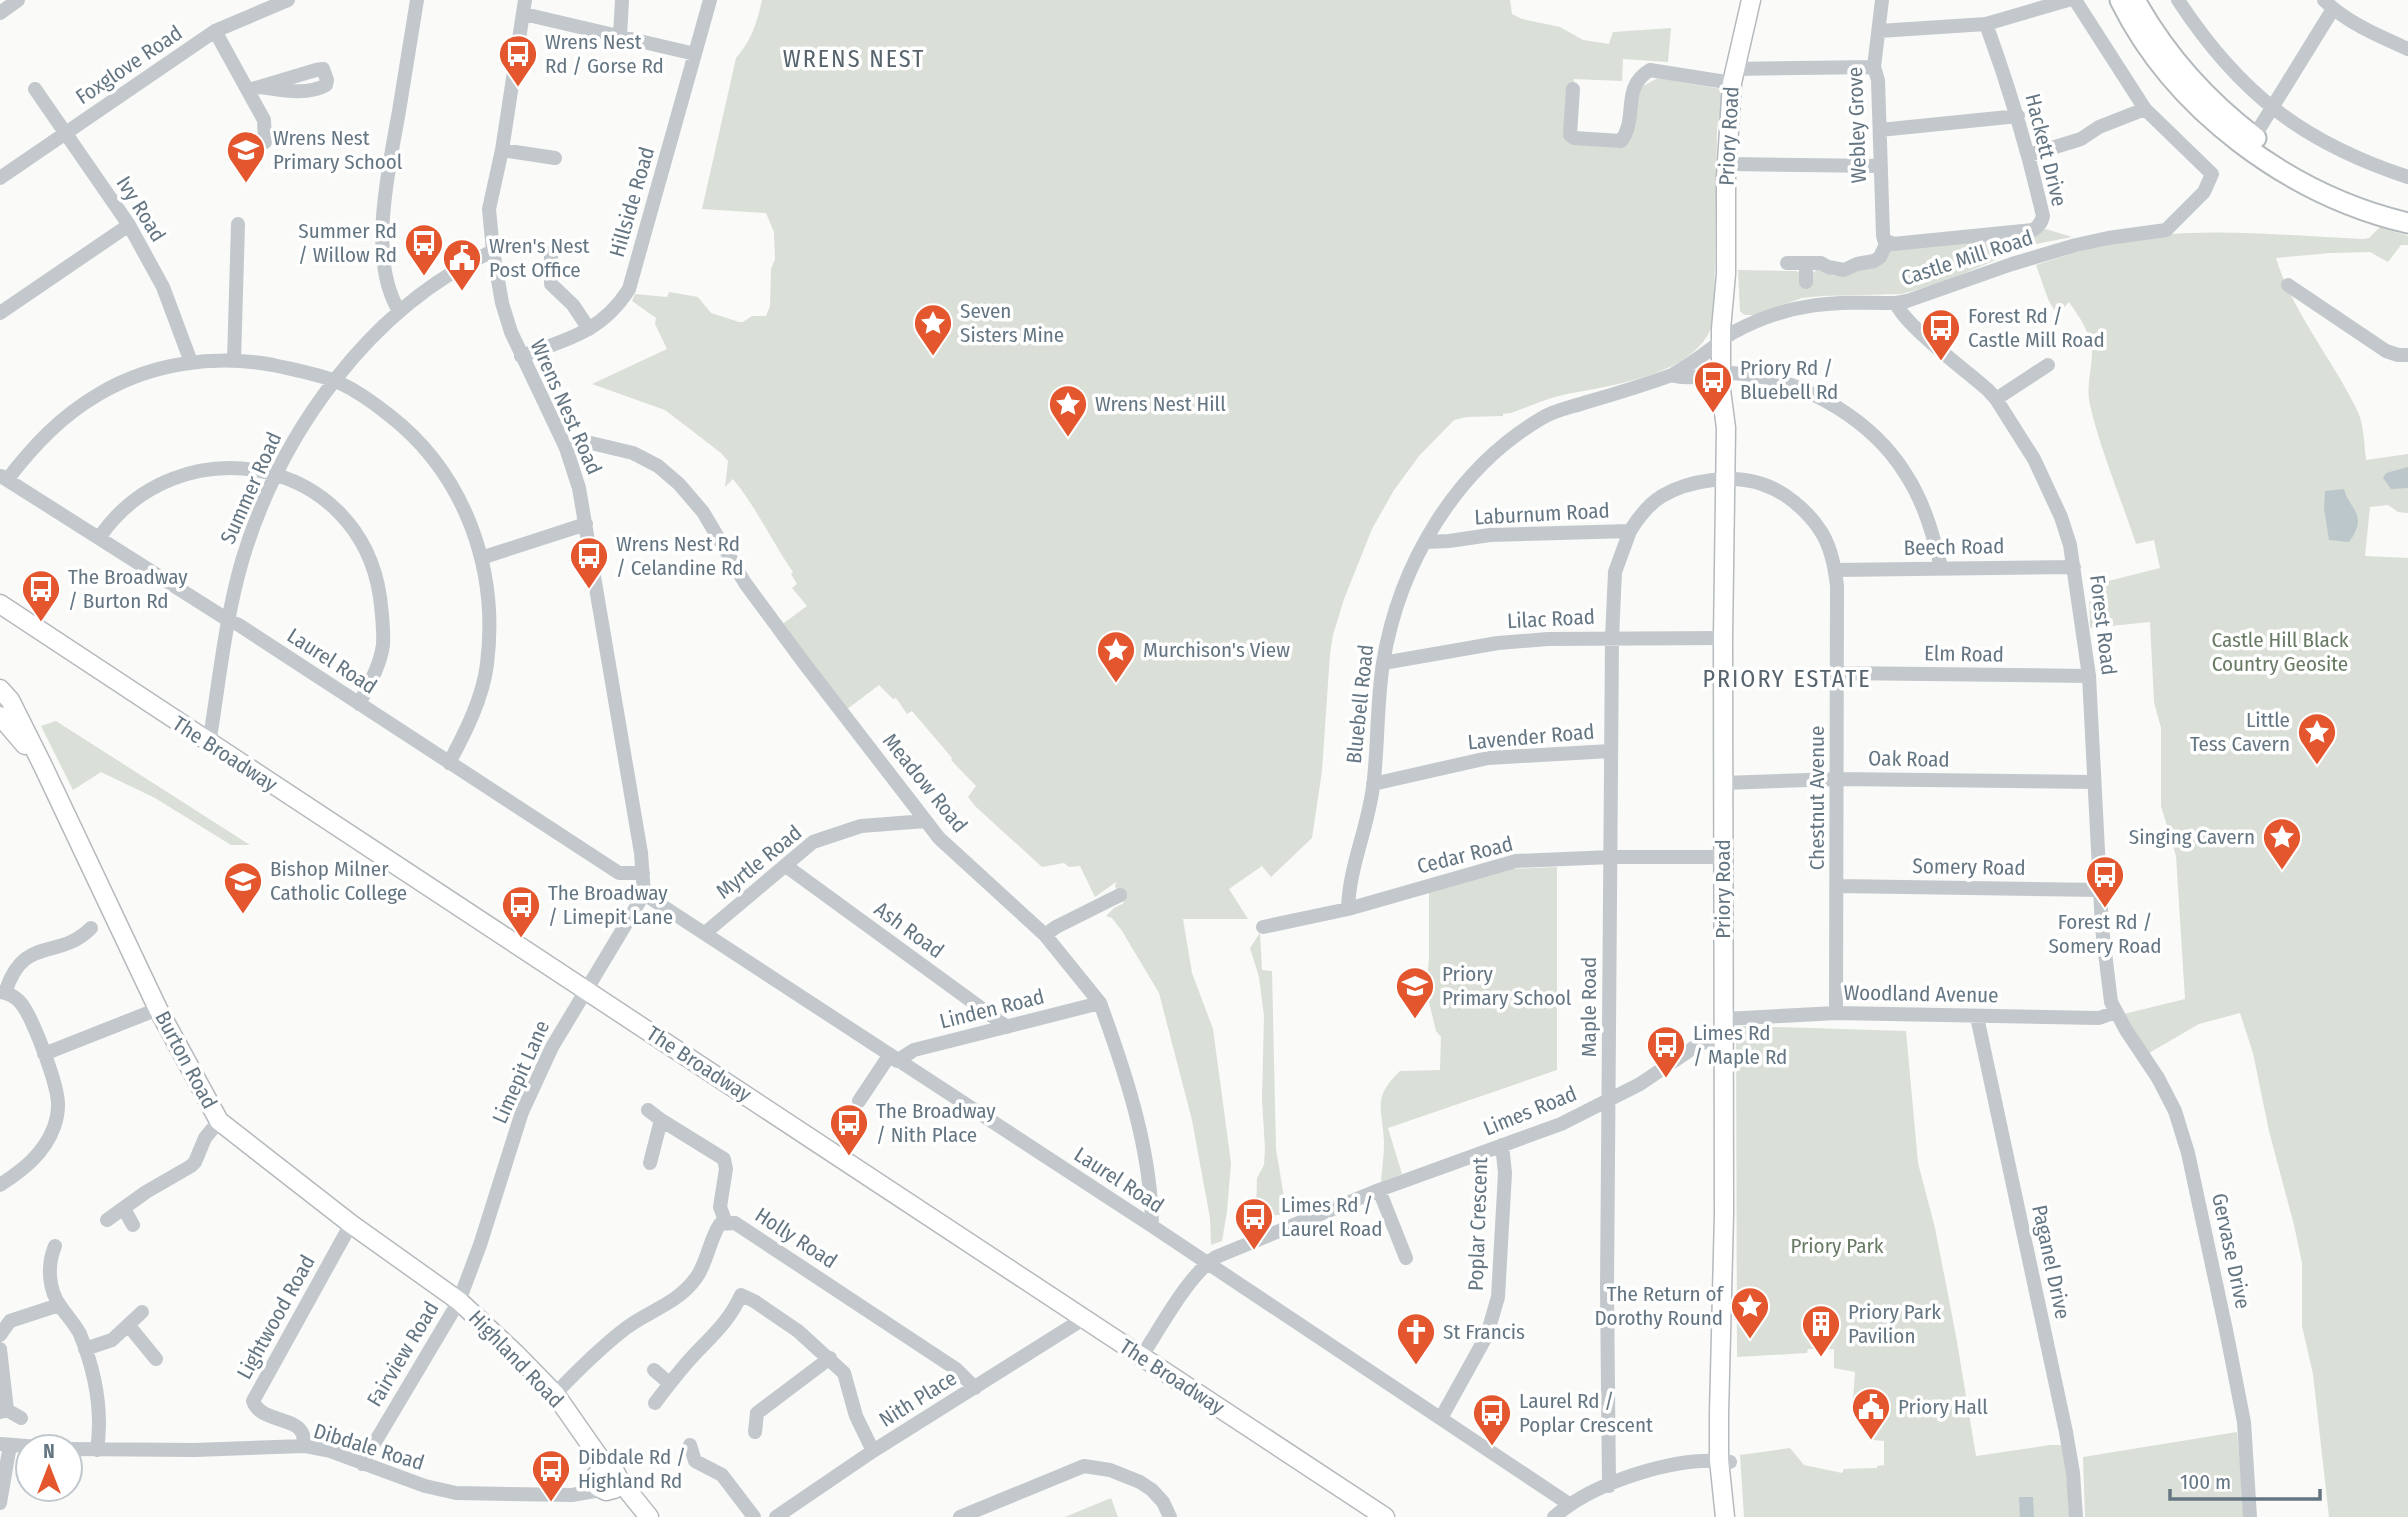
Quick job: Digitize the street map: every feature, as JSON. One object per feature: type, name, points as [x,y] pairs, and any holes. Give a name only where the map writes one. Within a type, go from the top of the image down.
[{"type":"highway","points":[[2120,0],[2133,26],[2169,74],[2223,129],[2348,191],[2384,206],[2408,211]]},
{"type":"highway","points":[[2135,0],[2180,68],[2239,125],[2251,142],[2301,182],[2339,202],[2408,223]]},
{"type":"main road","name":"Priory Road","points":[[1725,1517],[1719,1368],[1722,1351],[1725,1028],[1723,638],[1726,428],[1722,401],[1727,373],[1722,305],[1726,274],[1727,164],[1733,76],[1751,0]]},
{"type":"main road","name":"Priory Road","points":[[1726,428],[1732,390],[1727,373]]},
{"type":"main road","name":"The Broadway","points":[[4,608],[1385,1517]]},
{"type":"main road","name":"Burton Road","points":[[0,689],[10,701],[43,766],[158,1009],[219,1121],[351,1224],[459,1301]]},
{"type":"main road","name":"Burton Road","points":[[0,716],[43,766]]},
{"type":"main road","name":"Highland Road","points":[[459,1301],[555,1394],[605,1476],[634,1500],[649,1517]]},
{"type":"main road","name":"Priory Road","points":[[1722,1351],[1727,1371],[1729,1427],[1724,1461],[1736,1517]]},
{"type":"street","points":[[0,13],[18,0]]},
{"type":"street","name":"Foxglove Road","points":[[0,178],[215,31],[288,0]]},
{"type":"street","points":[[398,311],[389,295],[384,268],[384,200],[417,0]]},
{"type":"street","points":[[620,35],[622,0]]},
{"type":"street","name":"Hillside Road","points":[[521,356],[569,339],[600,323],[618,306],[629,289],[710,0]]},
{"type":"street","name":"Webley Grove","points":[[1882,0],[1874,66],[1878,80],[1883,235],[1890,243]]},
{"type":"street","points":[[1880,31],[1986,24],[2068,0]]},
{"type":"street","points":[[2029,155],[2081,139],[2099,127],[2146,109],[2075,0]]},
{"type":"street","points":[[2178,0],[2197,29],[2238,77],[2272,109],[2313,136],[2351,155],[2408,177]]},
{"type":"street","points":[[2251,142],[2329,5],[2369,32],[2408,49]]},
{"type":"street","points":[[524,7],[695,54]]},
{"type":"street","name":"Wrens Nest Road","points":[[524,7],[502,150],[489,209],[493,251],[502,303],[521,356],[566,448],[579,488],[643,873]]},
{"type":"street","name":"Hackett Drive","points":[[1890,243],[2034,230],[2039,226],[2043,216],[2029,155],[1986,24]]},
{"type":"street","points":[[215,31],[255,88],[264,120],[265,142]]},
{"type":"street","points":[[1573,89],[1570,135],[1574,138],[1621,141],[1627,133],[1633,87],[1639,77],[1650,70],[1733,76],[1874,66]]},
{"type":"street","name":"Ivy Road","points":[[35,89],[129,225],[163,287],[191,362]]},
{"type":"street","name":"Castle Mill Road","points":[[1672,375],[1695,362],[1726,337],[1758,321],[1797,307],[1822,303],[1896,303],[2076,245],[2166,230],[2204,192],[2212,174],[2146,109]]},
{"type":"street","points":[[1880,130],[2018,116]]},
{"type":"street","points":[[502,150],[555,158]]},
{"type":"street","points":[[1727,164],[1879,166]]},
{"type":"street","points":[[233,361],[238,224]]},
{"type":"street","points":[[0,313],[129,225]]},
{"type":"street","points":[[1787,263],[1821,263],[1844,270],[1874,261],[1890,243]]},
{"type":"street","name":"Summer Road","points":[[209,744],[228,620],[246,550],[276,474],[309,416],[334,382],[398,311],[437,280],[493,251]]},
{"type":"street","points":[[551,253],[551,284],[573,305],[589,329]]},
{"type":"street","points":[[1805,263],[1805,282]]},
{"type":"street","points":[[2288,285],[2386,351],[2408,355]]},
{"type":"street","name":"Forest Road","points":[[1896,303],[1910,323],[1996,399],[2034,459],[2061,517],[2070,545],[2089,676],[2100,890],[2107,977],[2111,1002],[2116,1012]]},
{"type":"street","points":[[3,478],[73,411],[101,392],[156,370],[191,362],[233,361],[304,371],[334,382],[376,405],[407,429],[433,456],[470,519],[481,558],[488,593],[487,667],[475,705],[449,763]]},
{"type":"street","points":[[1996,399],[2048,365]]},
{"type":"street","name":"Bluebell Road","points":[[1348,908],[1348,886],[1363,839],[1373,784],[1383,663],[1399,598],[1414,563],[1453,496],[1484,460],[1542,418],[1672,375],[1681,378],[1727,373],[1769,378],[1807,392],[1866,428],[1888,449],[1906,473],[1922,505],[1941,567]]},
{"type":"street","name":"Meadow Road","points":[[566,448],[591,443],[633,453],[658,466],[679,484],[703,512],[746,583],[804,663],[939,838],[1045,935],[1100,1003],[1132,1096],[1152,1206],[1152,1226]]},
{"type":"street","points":[[99,537],[111,519],[139,495],[164,481],[191,472],[219,468],[256,469],[303,485],[342,515],[370,558],[378,583],[383,646],[376,670],[359,704]]},
{"type":"street","name":"Laurel Road","points":[[3,478],[239,625],[619,873],[643,873]]},
{"type":"street","name":"Laburnum Road","points":[[1426,542],[1490,536],[1630,531],[1642,514],[1661,496],[1703,481],[1726,480]]},
{"type":"street","name":"Chestnut Avenue","points":[[1726,480],[1762,484],[1784,495],[1802,509],[1821,531],[1835,570],[1838,673],[1836,1013]]},
{"type":"street","points":[[481,558],[586,524]]},
{"type":"street","name":"Maple Road","points":[[1609,1486],[1607,1289],[1612,638],[1615,572],[1630,531]]},
{"type":"street","name":"Beech Road","points":[[1835,570],[2074,567]]},
{"type":"street","name":"Lilac Road","points":[[1383,663],[1498,643],[1612,638],[1723,638]]},
{"type":"street","name":"Elm Road","points":[[1838,673],[2089,676]]},
{"type":"street","name":"Lavender Road","points":[[1373,784],[1488,758],[1610,751]]},
{"type":"street","name":"Oak Road","points":[[1723,783],[1838,779],[2094,782]]},
{"type":"street","name":"Myrtle Road","points":[[705,933],[813,842],[861,826],[926,821]]},
{"type":"street","name":"Cedar Road","points":[[1263,927],[1348,908],[1516,861],[1723,857]]},
{"type":"street","name":"Ash Road","points":[[786,866],[1007,1027]]},
{"type":"street","points":[[643,873],[644,894]]},
{"type":"street","name":"Somery Road","points":[[1838,886],[2100,890]]},
{"type":"street","name":"Laurel Road","points":[[644,894],[1152,1226],[1569,1504]]},
{"type":"street","name":"Limepit Lane","points":[[459,1301],[480,1245],[522,1112],[552,1047],[644,894]]},
{"type":"street","points":[[1045,935],[1121,895]]},
{"type":"street","points":[[0,1185],[29,1164],[44,1146],[54,1127],[59,1104],[44,1054],[26,1010],[19,1002],[2,992],[10,975],[25,957],[87,939]]},
{"type":"street","name":"Linden Road","points":[[893,1058],[914,1050],[1100,1003]]},
{"type":"street","points":[[44,1054],[158,1009]]},
{"type":"street","name":"Woodland Avenue","points":[[1725,1028],[1836,1013],[2099,1018],[2116,1012]]},
{"type":"street","name":"Gervase Drive","points":[[2116,1012],[2158,1078],[2175,1111],[2188,1153],[2244,1422],[2250,1517]]},
{"type":"street","name":"Paganel Drive","points":[[1978,1017],[2066,1432],[2073,1473],[2076,1517]]},
{"type":"street","name":"Limes Road","points":[[1141,1357],[1206,1264],[1230,1250],[1379,1190],[1561,1124],[1640,1084],[1725,1028]]},
{"type":"street","points":[[859,1101],[893,1058]]},
{"type":"street","points":[[648,1110],[724,1159],[726,1169],[720,1207],[726,1223]]},
{"type":"street","points":[[650,1163],[661,1119]]},
{"type":"street","points":[[107,1220],[146,1192],[191,1166],[205,1138],[219,1121]]},
{"type":"street","name":"Poplar Crescent","points":[[1441,1418],[1487,1335],[1498,1297],[1505,1173],[1502,1145]]},
{"type":"street","points":[[1379,1190],[1406,1258]]},
{"type":"street","points":[[124,1209],[133,1225]]},
{"type":"street","name":"Holly Road","points":[[555,1394],[583,1364],[628,1326],[670,1304],[696,1278],[713,1244],[715,1231],[720,1224],[726,1223],[735,1223],[956,1368],[975,1388]]},
{"type":"street","name":"Lightwood Road","points":[[303,1446],[303,1434],[298,1428],[265,1415],[256,1409],[253,1402],[351,1224]]},
{"type":"street","points":[[55,1246],[50,1258],[50,1275],[55,1297],[78,1330],[99,1400],[97,1450]]},
{"type":"street","points":[[655,1403],[669,1383],[723,1326],[733,1313],[744,1289],[754,1301],[798,1331],[844,1373],[856,1416],[873,1451]]},
{"type":"street","name":"Fairview Road","points":[[362,1464],[459,1301]]},
{"type":"street","points":[[0,1335],[10,1321],[59,1305]]},
{"type":"street","points":[[85,1349],[112,1340],[142,1312]]},
{"type":"street","name":"Nith Place","points":[[776,1517],[873,1451],[1083,1319]]},
{"type":"street","points":[[129,1326],[156,1359]]},
{"type":"street","points":[[0,1349],[4,1411],[21,1418]]},
{"type":"street","points":[[755,1432],[757,1413],[762,1408],[830,1358]]},
{"type":"street","points":[[654,1370],[669,1383]]},
{"type":"street","points":[[690,1444],[695,1461],[722,1475],[754,1517]]},
{"type":"street","points":[[0,1503],[5,1445]]},
{"type":"street","name":"Dibdale Road","points":[[84,1450],[195,1450],[303,1446],[330,1451],[425,1486],[456,1493],[572,1495],[605,1476]]},
{"type":"street","points":[[1555,1517],[1569,1504],[1660,1468],[1692,1462],[1724,1461]]},
{"type":"street","points":[[960,1517],[1084,1466],[1110,1469],[1140,1482],[1153,1490],[1170,1517]]},
{"type":"green space","points":[[762,0],[1510,0],[1512,14],[1522,19],[1560,27],[1583,40],[1609,44],[1613,32],[1671,28],[1668,62],[1623,59],[1622,81],[1574,79],[1569,129],[1618,144],[1639,88],[1658,78],[1721,89],[1722,104],[1717,130],[1714,319],[1706,338],[1692,354],[1651,375],[1556,397],[1503,416],[1454,420],[1419,456],[1394,490],[1372,529],[1344,599],[1333,635],[1322,771],[1312,838],[1271,877],[1262,866],[1229,889],[1248,919],[1183,919],[1192,973],[1213,1029],[1231,1163],[1222,1241],[1211,1245],[1210,1218],[1192,1120],[1159,993],[1122,931],[1112,918],[1106,916],[1124,903],[1115,886],[1116,882],[1095,897],[1080,866],[1069,867],[1064,863],[1042,867],[976,807],[968,797],[976,786],[951,760],[912,711],[907,714],[896,698],[893,699],[879,685],[846,710],[781,625],[807,606],[792,588],[797,584],[791,574],[793,572],[750,502],[733,479],[725,487],[728,461],[665,410],[592,384],[667,349],[655,324],[656,318],[632,301],[635,294],[667,297],[669,292],[698,297],[711,313],[739,322],[752,316],[766,316],[770,306],[771,269],[775,259],[774,232],[766,213],[702,209],[736,58],[753,31]]},
{"type":"green space","name":"Castle Hill Black Country Geosite","points":[[2380,227],[2408,236],[2408,245],[2401,245],[2388,262],[2370,252],[2276,258],[2292,298],[2358,412],[2363,429],[2366,460],[2408,454],[2408,513],[2398,512],[2388,505],[2370,507],[2365,556],[2408,558],[2408,1517],[2329,1517],[2313,1374],[2302,1326],[2302,1263],[2269,1131],[2253,1053],[2240,1013],[2199,1024],[2149,1053],[2124,1014],[2185,999],[2176,856],[2161,806],[2161,728],[2154,702],[2150,622],[2090,628],[2089,586],[2160,568],[2154,540],[2136,544],[2100,440],[2089,399],[2092,349],[2088,334],[2069,302],[2057,315],[2048,299],[2036,265],[2107,244],[2150,236],[2230,233],[2363,239],[2369,238]]},
{"type":"green space","points":[[2046,229],[2072,237],[2020,247],[1944,282],[1902,294],[1802,298],[1754,315],[1744,315],[1740,311],[1738,270],[1796,271],[1803,283],[1816,270],[1822,269],[1833,276],[1847,276],[1889,250],[2026,236]]},
{"type":"green space","points":[[56,721],[250,845],[231,845],[155,798],[101,772],[73,790],[41,726]]},
{"type":"green space","points":[[1557,867],[1557,1070],[1388,1128],[1402,1174],[1381,1182],[1384,1143],[1381,1104],[1385,1089],[1400,1071],[1440,1070],[1441,1037],[1436,1031],[1426,990],[1429,890],[1511,869]]},
{"type":"green space","points":[[1260,933],[1262,970],[1272,971],[1276,1149],[1287,1215],[1265,1215],[1256,1210],[1257,1178],[1264,1165],[1265,1149],[1262,1099],[1264,1016],[1259,977],[1250,948]]},
{"type":"green space","name":"Priory Park","points":[[1743,1026],[1906,1031],[1918,1163],[1935,1228],[1976,1456],[2063,1445],[2071,1517],[1744,1517],[1740,1455],[1790,1448],[1804,1465],[1842,1473],[1844,1469],[1877,1468],[1884,1465],[1884,1441],[1873,1440],[1873,1436],[1869,1435],[1869,1422],[1861,1421],[1861,1414],[1852,1414],[1855,1372],[1834,1368],[1834,1349],[1808,1349],[1807,1353],[1737,1357],[1736,1032]]},
{"type":"green space","points":[[2237,1432],[2245,1517],[2085,1517],[2083,1457]]},
{"type":"green space","points":[[1111,1498],[1118,1517],[1065,1517]]},
{"type":"shaded area","points":[[2408,467],[2408,488],[2391,489],[2383,478],[2386,473]]},
{"type":"shaded area","points":[[2344,489],[2358,519],[2355,533],[2349,542],[2329,540],[2324,508],[2325,491]]},
{"type":"shaded area","points":[[2019,1497],[2033,1497],[2034,1517],[2020,1517]]},
{"type":"place","name":"Wrens Nest Rd / Gorse Rd","points":[[518,88]]},
{"type":"place","name":"Wrens Nest Primary School","points":[[246,184]]},
{"type":"place","name":"Summer Rd / Willow Rd","points":[[424,277]]},
{"type":"place","name":"Wren's Nest Post Office","points":[[462,292]]},
{"type":"place","name":"Seven Sisters Mine","points":[[933,357]]},
{"type":"place","name":"Forest Rd / Castle Mill Road","points":[[1941,362]]},
{"type":"place","name":"Priory Rd / Bluebell Rd","points":[[1713,414]]},
{"type":"place","name":"Wrens Nest Hill","points":[[1068,438]]},
{"type":"place","name":"Wrens Nest Rd / Celandine Rd","points":[[589,590]]},
{"type":"place","name":"The Broadway / Burton Rd","points":[[41,623]]},
{"type":"place","name":"Murchison's View","points":[[1116,684]]},
{"type":"place","name":"Little Tess Cavern","points":[[2317,766]]},
{"type":"place","name":"Singing Cavern","points":[[2282,871]]},
{"type":"place","name":"Forest Rd / Somery Road","points":[[2105,909]]},
{"type":"place","name":"Bishop Milner Catholic College","points":[[243,915]]},
{"type":"place","name":"The Broadway / Limepit Lane","points":[[521,939]]},
{"type":"place","name":"Priory Primary School","points":[[1415,1020]]},
{"type":"place","name":"Limes Rd / Maple Rd","points":[[1666,1079]]},
{"type":"place","name":"The Broadway / Nith Place","points":[[849,1157]]},
{"type":"place","name":"Limes Rd / Laurel Road","points":[[1254,1251]]},
{"type":"place","name":"The Return of Dorothy Round","points":[[1750,1340]]},
{"type":"place","name":"Priory Park Pavilion","points":[[1821,1358]]},
{"type":"place","name":"St Francis","points":[[1416,1366]]},
{"type":"place","name":"Priory Hall","points":[[1871,1441]]},
{"type":"place","name":"Laurel Rd / Poplar Crescent","points":[[1492,1447]]},
{"type":"place","name":"Dibdale Rd / Highland Rd","points":[[551,1503]]},
{"type":"district","name":"WRENS NEST","points":[[854,59]]},
{"type":"district","name":"PRIORY ESTATE","points":[[1787,679]]}]
